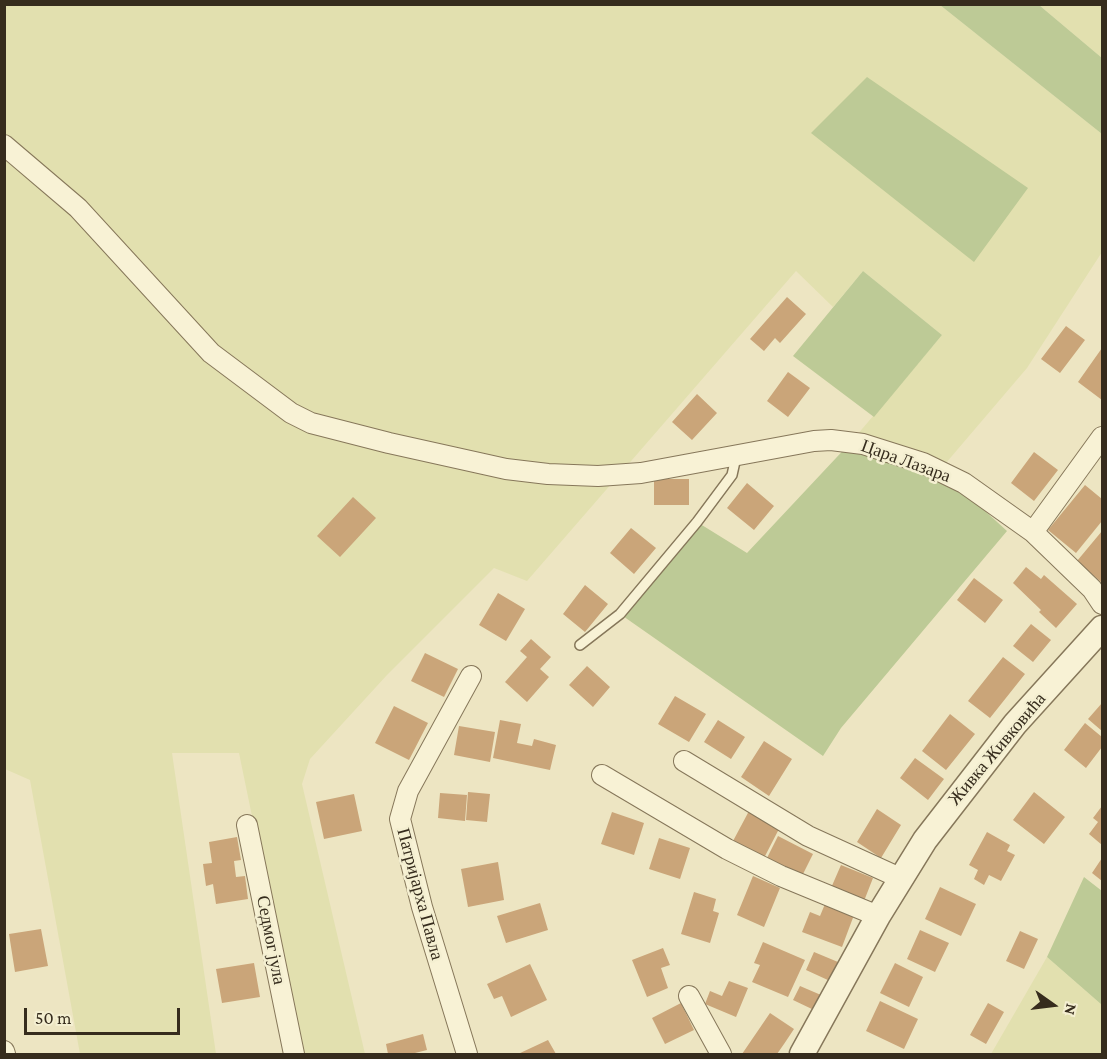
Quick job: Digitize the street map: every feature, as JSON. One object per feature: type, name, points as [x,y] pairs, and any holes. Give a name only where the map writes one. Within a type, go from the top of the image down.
[{"type":"street","name":"Цара Лазара","points":[[4,145],[78,208],[211,353],[261,392],[291,413],[311,423],[506,469],[598,476],[641,473],[831,440],[863,444],[940,470],[964,483],[1033,532],[1092,589],[1102,604]]},
{"type":"street","points":[[1033,532],[1102,437]]},
{"type":"street","name":"Живка Живковића","points":[[802,1054],[900,878],[948,808],[1015,724],[1102,628]]},
{"type":"street","name":"Патријарха Павла","points":[[467,1054],[422,907],[400,819],[408,791],[471,676]]},
{"type":"street","points":[[684,761],[808,836],[900,878]]},
{"type":"street","points":[[602,775],[727,849],[781,876],[878,916]]},
{"type":"street","name":"Седмог јула","points":[[248,825],[294,1054]]},
{"type":"street","points":[[689,996],[721,1054]]},
{"type":"lane","points":[[580,645],[620,614],[698,522],[732,475],[736,457]]},
{"type":"shaded area","points":[[5,5],[940,5],[1102,134],[1102,252],[1027,368],[940,470],[851,442],[942,335],[863,271],[833,307],[796,271],[527,581],[494,568],[387,675],[310,759],[302,784],[365,1054],[301,1054],[239,753],[172,753],[216,1054],[80,1054],[30,780],[5,769]]},
{"type":"shaded area","points":[[1039,5],[1102,5],[1102,58]]},
{"type":"shaded area","points":[[1047,957],[1102,1005],[1102,1054],[991,1054]]},
{"type":"green space","points":[[940,5],[1039,5],[1102,58],[1102,134]]},
{"type":"green space","points":[[867,77],[1028,188],[974,262],[811,133]]},
{"type":"green space","points":[[863,271],[942,335],[874,417],[793,356]]},
{"type":"green space","points":[[851,442],[940,470],[1007,531],[841,728],[823,756],[620,614],[697,522],[747,553]]},
{"type":"green space","points":[[1084,877],[1102,891],[1102,1005],[1047,957]]},
{"type":"building","points":[[787,297],[806,314],[780,343],[775,338],[764,351],[750,339]]},
{"type":"building","points":[[1066,326],[1085,340],[1060,373],[1041,359]]},
{"type":"building","points":[[1102,348],[1102,400],[1078,382]]},
{"type":"building","points":[[788,372],[810,388],[788,417],[767,401]]},
{"type":"building","points":[[697,394],[717,413],[692,440],[672,422]]},
{"type":"building","points":[[1034,452],[1058,470],[1034,501],[1011,483]]},
{"type":"building","points":[[654,479],[689,479],[689,505],[654,505]]},
{"type":"building","points":[[747,483],[774,506],[754,530],[727,508]]},
{"type":"building","points":[[1085,485],[1102,499],[1102,521],[1076,553],[1048,530]]},
{"type":"building","points":[[353,497],[376,518],[340,557],[317,536]]},
{"type":"building","points":[[631,528],[656,548],[634,574],[610,553]]},
{"type":"building","points":[[1102,531],[1102,580],[1101,582],[1077,561]]},
{"type":"building","points":[[1026,567],[1041,579],[1044,575],[1077,604],[1056,628],[1013,583]]},
{"type":"building","points":[[974,578],[1003,600],[985,623],[957,600]]},
{"type":"building","points":[[585,585],[608,604],[585,632],[563,614]]},
{"type":"building","points":[[498,593],[525,609],[506,641],[479,625]]},
{"type":"building","points":[[1031,624],[1051,640],[1033,662],[1013,646]]},
{"type":"building","points":[[531,639],[551,657],[540,669],[549,677],[527,702],[505,682],[527,657],[520,651]]},
{"type":"building","points":[[425,653],[458,669],[444,697],[411,681]]},
{"type":"building","points":[[1003,657],[1025,674],[990,718],[968,701]]},
{"type":"building","points":[[587,666],[610,687],[593,707],[569,685]]},
{"type":"building","points":[[675,696],[706,714],[689,742],[658,724]]},
{"type":"building","points":[[1102,703],[1102,731],[1088,719]]},
{"type":"building","points":[[394,706],[428,723],[409,760],[375,743]]},
{"type":"building","points":[[950,714],[975,734],[946,770],[922,751]]},
{"type":"building","points":[[500,720],[521,724],[517,743],[532,746],[534,739],[556,745],[550,770],[493,758]]},
{"type":"building","points":[[718,720],[745,737],[731,759],[704,742]]},
{"type":"building","points":[[1085,723],[1102,737],[1102,747],[1086,768],[1064,750]]},
{"type":"building","points":[[459,726],[495,732],[490,762],[454,755]]},
{"type":"building","points":[[764,741],[792,759],[769,796],[741,777]]},
{"type":"building","points":[[915,758],[944,779],[928,800],[900,778]]},
{"type":"building","points":[[468,792],[490,794],[487,822],[466,820]]},
{"type":"building","points":[[1034,792],[1065,817],[1044,844],[1013,820]]},
{"type":"building","points":[[440,793],[467,795],[465,821],[438,818]]},
{"type":"building","points":[[354,794],[362,831],[324,839],[316,802]]},
{"type":"building","points":[[1102,806],[1102,845],[1089,834],[1098,822],[1093,818]]},
{"type":"building","points":[[877,809],[901,825],[881,858],[857,842]]},
{"type":"building","points":[[749,811],[780,827],[764,858],[733,841]]},
{"type":"building","points":[[612,812],[644,823],[634,855],[601,844]]},
{"type":"building","points":[[987,832],[1010,845],[1007,851],[1015,855],[1001,881],[989,875],[984,885],[974,879],[978,870],[969,865]]},
{"type":"building","points":[[778,836],[813,854],[801,878],[766,860]]},
{"type":"building","points":[[237,837],[241,860],[234,861],[236,877],[245,876],[248,899],[216,904],[213,884],[206,886],[203,864],[212,863],[209,842]]},
{"type":"building","points":[[659,838],[690,848],[680,879],[649,869]]},
{"type":"building","points":[[1102,858],[1102,881],[1092,873]]},
{"type":"building","points":[[498,862],[504,900],[468,907],[461,869]]},
{"type":"building","points":[[841,865],[873,878],[864,901],[831,888]]},
{"type":"building","points":[[753,876],[780,888],[764,927],[737,915]]},
{"type":"building","points":[[940,887],[976,904],[961,936],[925,919]]},
{"type":"building","points":[[694,892],[716,899],[713,911],[719,913],[710,943],[681,934]]},
{"type":"building","points":[[540,903],[548,930],[506,943],[497,916]]},
{"type":"building","points":[[825,904],[854,915],[842,947],[802,932],[810,912],[820,916]]},
{"type":"building","points":[[41,929],[48,966],[15,972],[9,934]]},
{"type":"building","points":[[920,930],[949,943],[935,972],[907,959]]},
{"type":"building","points":[[1020,931],[1038,939],[1024,969],[1006,961]]},
{"type":"building","points":[[763,942],[805,960],[788,997],[752,982],[760,965],[754,963]]},
{"type":"building","points":[[663,948],[670,965],[661,968],[668,988],[647,997],[632,960]]},
{"type":"building","points":[[814,952],[838,962],[830,981],[806,970]]},
{"type":"building","points":[[254,963],[260,997],[222,1003],[216,969]]},
{"type":"building","points":[[895,963],[923,977],[909,1007],[880,993]]},
{"type":"building","points":[[530,964],[547,1000],[511,1017],[502,996],[494,999],[487,984]]},
{"type":"building","points":[[729,981],[748,988],[736,1017],[705,1004],[710,991],[722,996]]},
{"type":"building","points":[[800,986],[821,995],[814,1010],[793,1000]]},
{"type":"building","points":[[880,1001],[918,1019],[904,1049],[866,1031]]},
{"type":"building","points":[[681,1003],[694,1030],[665,1044],[652,1018]]},
{"type":"building","points":[[988,1003],[1004,1012],[986,1044],[970,1035]]},
{"type":"building","points":[[770,1013],[794,1029],[784,1044],[777,1054],[742,1054]]},
{"type":"building","points":[[423,1034],[427,1050],[411,1054],[388,1054],[386,1044]]},
{"type":"building","points":[[548,1040],[556,1054],[518,1054]]}]
